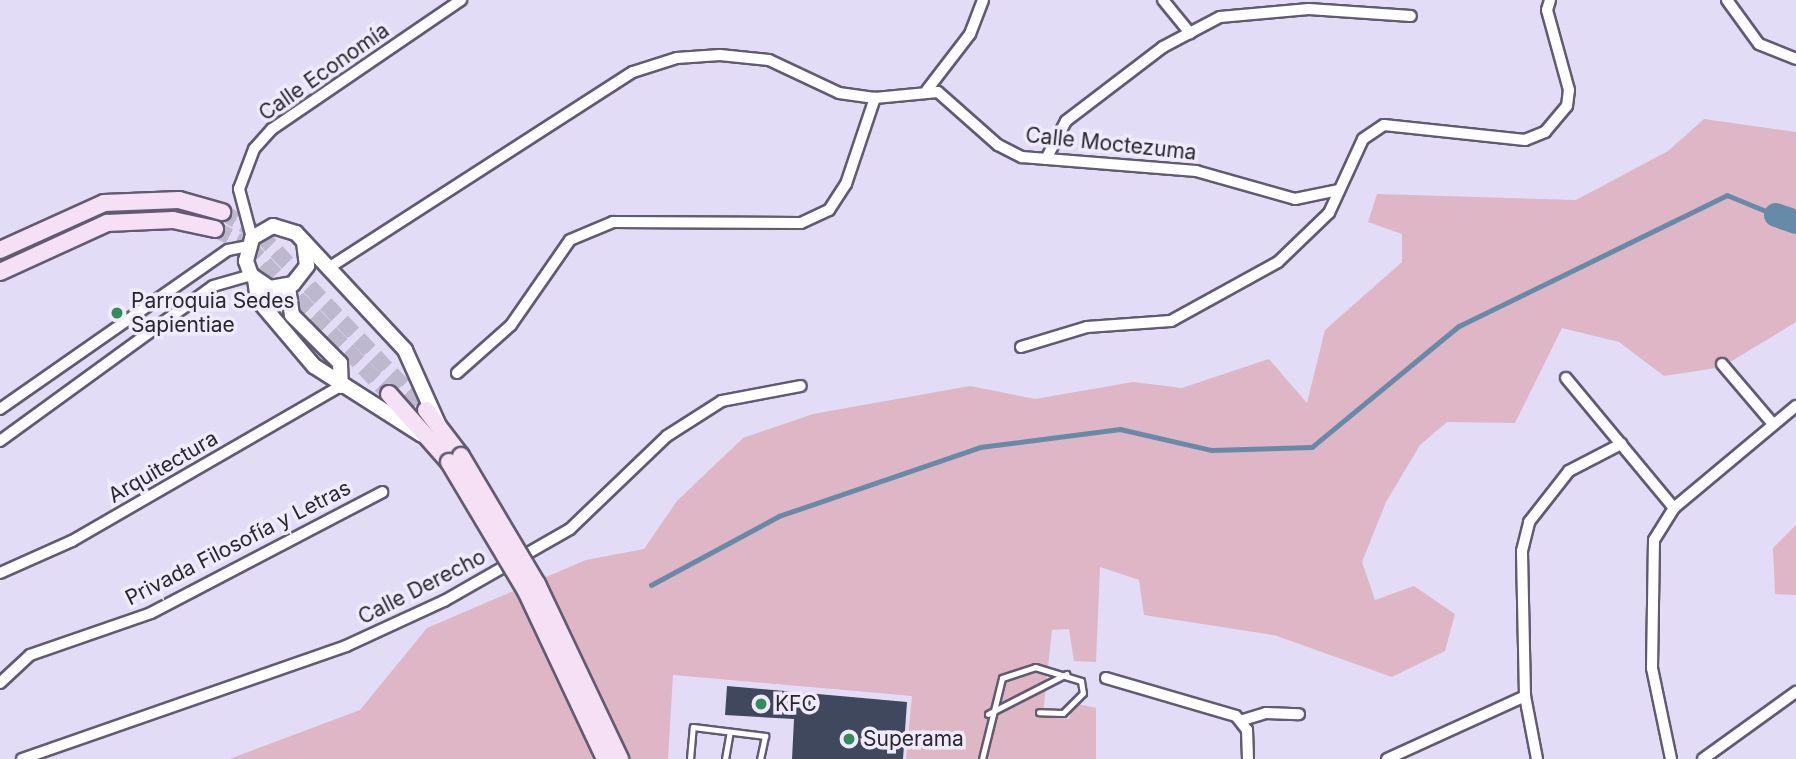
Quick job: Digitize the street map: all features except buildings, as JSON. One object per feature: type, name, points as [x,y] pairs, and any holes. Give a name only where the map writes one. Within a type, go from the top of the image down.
[{"type":"main road","points":[[0,250],[104,203],[178,200],[222,212]]},
{"type":"main road","points":[[0,272],[107,223],[173,220],[215,229]]},
{"type":"main road","points":[[389,394],[439,437]]},
{"type":"main road","points":[[426,410],[439,437],[537,584],[620,759]]},
{"type":"main road","points":[[455,459],[526,591],[604,759]]},
{"type":"street","name":"Calle Economía","points":[[250,242],[239,189],[254,149],[293,114],[461,0]]},
{"type":"street","points":[[288,287],[301,277],[330,267],[633,72],[677,58],[769,60],[839,93],[875,98],[927,90],[970,34],[983,0]]},
{"type":"street","points":[[1163,0],[1190,33]]},
{"type":"street","points":[[1021,347],[1087,327],[1171,321],[1278,262],[1311,235],[1339,190],[1363,139],[1384,125],[1525,140],[1556,123],[1569,90],[1546,10],[1549,0]]},
{"type":"street","points":[[1727,0],[1759,44],[1796,59]]},
{"type":"street","points":[[1046,159],[1066,121],[1190,33],[1220,17],[1266,12],[1411,16]]},
{"type":"street","name":"Calle Moctezuma","points":[[927,90],[1004,149],[1046,159],[1196,171],[1295,198],[1339,190]]},
{"type":"street","points":[[457,373],[511,325],[570,240],[613,222],[801,223],[829,210],[846,184],[875,98]]},
{"type":"street","points":[[0,409],[228,250],[250,242],[273,226],[304,242],[405,349],[439,437]]},
{"type":"street","points":[[250,242],[253,277],[268,313],[314,366],[341,386],[439,437]]},
{"type":"street","points":[[301,277],[304,242]]},
{"type":"street","points":[[0,441],[213,286],[253,277],[288,287]]},
{"type":"street","points":[[288,287],[292,315],[340,363],[341,386]]},
{"type":"street","points":[[1722,364],[1773,424]]},
{"type":"street","points":[[1566,378],[1674,508]]},
{"type":"street","name":"Arquitectura","points":[[0,573],[72,541],[341,386]]},
{"type":"street","name":"Calle Derecho","points":[[22,759],[346,646],[444,601],[570,529],[667,436],[722,401],[801,386]]},
{"type":"street","points":[[1671,759],[1652,668],[1648,580],[1654,540],[1674,508],[1796,406]]},
{"type":"street","points":[[1537,759],[1525,696],[1522,551],[1529,522],[1569,471],[1621,444]]},
{"type":"street","name":"Privada Filosofía y Letras","points":[[0,683],[41,650],[150,613],[382,492]]},
{"type":"street","points":[[1106,678],[1243,720],[1266,713],[1299,714]]},
{"type":"street","points":[[1703,759],[1796,692]]},
{"type":"street","points":[[1387,759],[1525,696]]},
{"type":"street","points":[[1243,720],[1248,759]]},
{"type":"lane","points":[[983,759],[988,715],[1002,678],[1035,667],[1066,674],[1081,681],[1083,693],[1063,713],[1039,712]]},
{"type":"lane","points":[[988,715],[1066,674]]},
{"type":"lane","points":[[690,759],[693,727],[765,736],[760,759]]},
{"type":"lane","points":[[725,759],[730,732]]},
{"type":"shaded area","points":[[1704,119],[1796,132],[1796,322],[1722,367],[1664,376],[1619,342],[1562,328],[1515,423],[1447,422],[1420,445],[1386,502],[1362,562],[1375,600],[1414,586],[1455,614],[1445,651],[1392,677],[1274,635],[1144,615],[1139,580],[1100,567],[1096,662],[1074,661],[1069,629],[1052,630],[1043,714],[1069,719],[1074,703],[1096,708],[1096,759],[906,759],[912,696],[673,675],[668,759],[229,759],[360,710],[427,628],[586,560],[644,549],[677,501],[743,438],[813,414],[970,386],[1035,399],[1133,382],[1182,388],[1269,359],[1307,403],[1325,330],[1402,262],[1402,234],[1368,222],[1377,194],[1576,200],[1668,151]]},
{"type":"shaded area","points":[[1796,525],[1796,595],[1775,594],[1773,548]]},
{"type":"waterway","points":[[651,585],[779,516],[980,447],[1120,429],[1212,450],[1312,447],[1459,326],[1727,195],[1776,215]]},
{"type":"waterway","points":[[1776,215],[1796,222]]},
{"type":"tunnel","points":[[222,212],[260,234],[426,410]]},
{"type":"tunnel","points":[[215,229],[248,246],[389,394]]},
{"type":"place","name":"Parroquia Sedes Sapientiae","points":[[117,313]]},
{"type":"place","name":"KFC","points":[[761,704]]},
{"type":"place","name":"Superama","points":[[849,739]]}]
